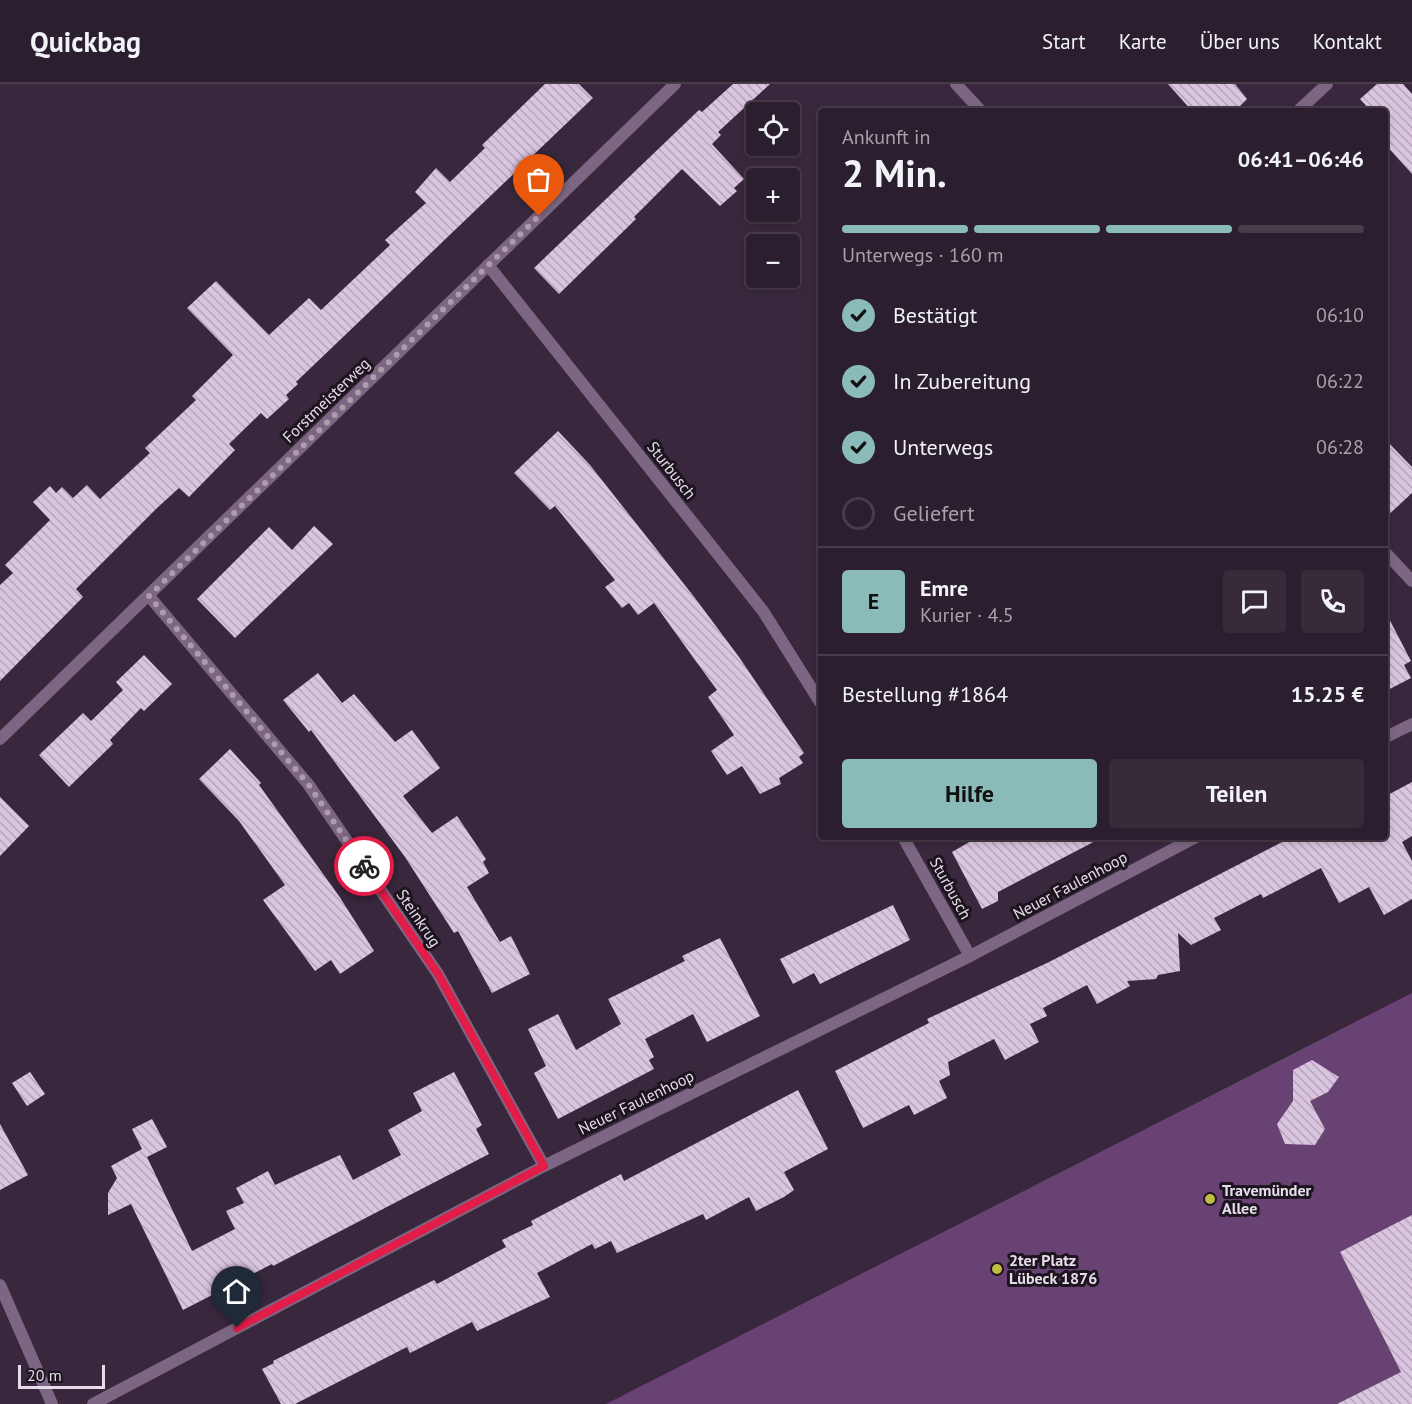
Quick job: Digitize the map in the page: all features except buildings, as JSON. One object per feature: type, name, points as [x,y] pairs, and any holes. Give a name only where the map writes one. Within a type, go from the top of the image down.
[{"type":"street","name":"Forstmeisterweg","points":[[0,739],[675,84]]},
{"type":"street","points":[[956,84],[978,108]]},
{"type":"street","points":[[1301,108],[1327,84]]},
{"type":"street","name":"Sturbusch","points":[[488,265],[763,611],[818,699]]},
{"type":"street","points":[[1388,555],[1412,581]]},
{"type":"street","name":"Steinkrug","points":[[149,596],[308,784],[438,974],[544,1166]]},
{"type":"street","points":[[1388,736],[1412,724]]},
{"type":"street","name":"Sturbusch","points":[[905,840],[970,956]]},
{"type":"street","name":"Neuer Faulenhoop","points":[[93,1404],[544,1166],[970,956],[1190,840]]},
{"type":"street","points":[[0,1285],[52,1404]]},
{"type":"shaded area","name":"Travemünder Allee","points":[[1412,993],[1412,1404],[606,1404]]},
{"type":"way so far","points":[[364,866],[308,784],[149,596],[539,216]]},
{"type":"place","name":"Travemünder Allee","points":[[1210,1199]]},
{"type":"place","name":"2ter Platz Lübeck 1876","points":[[997,1269]]},
{"type":"route","points":[[237,1328],[544,1166],[438,974],[364,866]]}]
